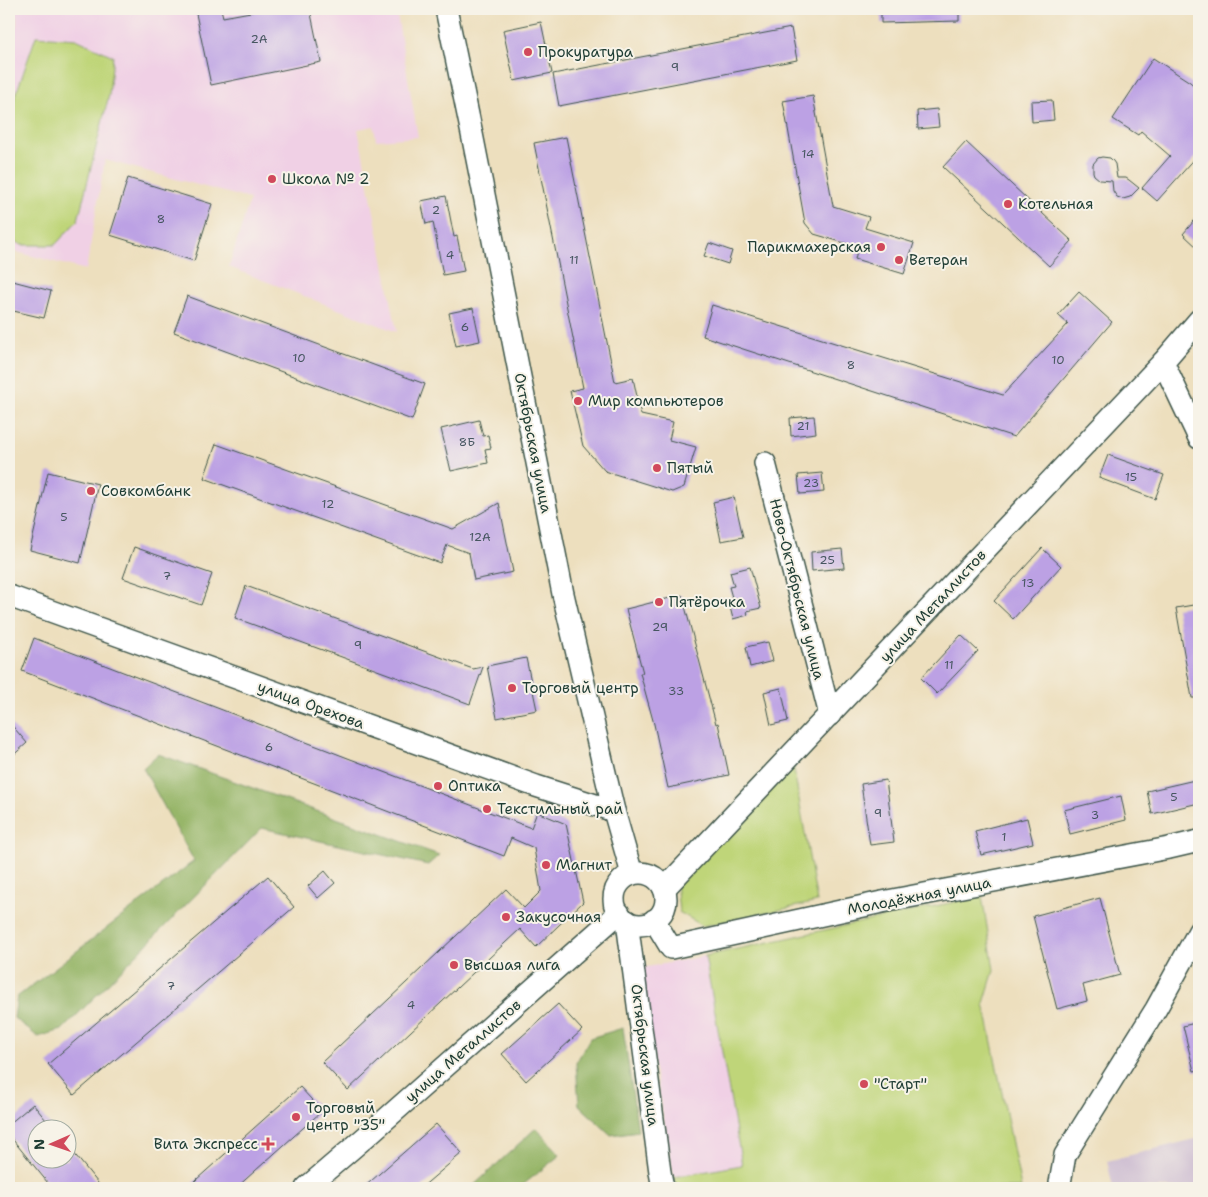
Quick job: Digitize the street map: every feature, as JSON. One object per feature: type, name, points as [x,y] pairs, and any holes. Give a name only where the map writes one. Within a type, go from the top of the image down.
[{"type":"street","name":"Октябрьская улица","points":[[446,9],[563,594],[614,811],[632,874]]},
{"type":"street","name":"улица Металлистов","points":[[664,889],[1163,362],[1199,320]]},
{"type":"street","points":[[1163,362],[1199,438]]},
{"type":"street","name":"Ново-Октябрьская улица","points":[[765,464],[830,715]]},
{"type":"street","name":"улица Орехова","points":[[9,596],[536,786],[614,811]]},
{"type":"street","name":"Молодёжная улица","points":[[654,920],[671,948],[882,902],[1199,841]]},
{"type":"street","points":[[632,874],[647,874],[654,877],[664,889],[665,906],[661,914],[648,924],[634,924],[623,917],[616,906],[616,890],[619,884],[632,874]]},
{"type":"street","name":"Октябрьская улица","points":[[623,917],[663,1188]]},
{"type":"street","name":"улица Металлистов","points":[[306,1188],[623,917]]},
{"type":"street","points":[[1060,1188],[1065,1155],[1156,1009],[1199,931]]},
{"type":"shaded area","name":"Школа № 2","points":[[16,9],[396,9],[418,137],[376,140],[374,126],[358,129],[397,332],[229,267],[250,199],[105,160],[86,270],[9,250],[9,55],[17,23]]},
{"type":"shaded area","points":[[705,956],[742,1165],[674,1177],[637,969]]},
{"type":"shaded area","points":[[1199,1138],[1199,1188],[1113,1188],[1107,1161]]},
{"type":"green space","points":[[36,36],[76,39],[113,56],[109,95],[78,220],[55,245],[21,245],[9,238],[9,122],[15,97]]},
{"type":"green space","points":[[158,754],[439,855],[428,865],[262,828],[62,1030],[38,1037],[14,1018],[17,997],[194,861],[143,768]]},
{"type":"green space","points":[[792,759],[817,902],[703,926],[679,912],[676,882]]},
{"type":"green space","name":"\"Старт\"","points":[[982,896],[994,970],[984,1003],[1021,1188],[676,1188],[674,1177],[742,1165],[705,956]]},
{"type":"green space","points":[[623,1028],[638,1131],[611,1135],[579,1105],[576,1063],[590,1038]]},
{"type":"green space","points":[[536,1128],[560,1155],[519,1188],[471,1188]]},
{"type":"building","points":[[195,9],[221,9],[223,17],[267,9],[310,9],[321,62],[211,85]]},
{"type":"building","points":[[881,9],[959,9],[959,21],[881,23]]},
{"type":"building","name":"Прокуратура","points":[[541,22],[552,73],[514,81],[503,30]]},
{"type":"building","points":[[791,28],[797,60],[559,106],[553,74]]},
{"type":"building","points":[[1153,58],[1199,90],[1199,154],[1157,201],[1142,188],[1170,156],[1141,131],[1138,135],[1113,119]]},
{"type":"building","points":[[813,96],[833,206],[869,217],[865,228],[914,243],[904,274],[855,259],[858,247],[814,234],[805,223],[783,101]]},
{"type":"building","points":[[1052,100],[1054,120],[1032,122],[1031,101]]},
{"type":"building","points":[[937,109],[939,127],[918,129],[917,111]]},
{"type":"building","points":[[566,137],[615,382],[633,378],[641,415],[673,422],[669,440],[696,447],[684,487],[672,492],[605,471],[583,446],[570,391],[583,388],[534,143]]},
{"type":"building","name":"Котельная","points":[[966,142],[1072,241],[1049,266],[943,167]]},
{"type":"building","points":[[1098,158],[1110,158],[1113,161],[1117,178],[1126,178],[1139,188],[1130,197],[1123,199],[1117,197],[1113,191],[1112,181],[1100,180],[1094,175],[1093,164]]},
{"type":"building","points":[[128,178],[212,204],[194,261],[110,235]]},
{"type":"building","points":[[446,196],[454,237],[457,236],[464,271],[443,275],[433,222],[426,224],[421,201]]},
{"type":"building","points":[[1199,215],[1199,249],[1183,234]]},
{"type":"building","points":[[709,243],[732,251],[728,264],[704,256]]},
{"type":"building","points":[[9,280],[51,291],[44,318],[9,310]]},
{"type":"building","points":[[1079,292],[1112,322],[1014,437],[703,336],[712,305],[1003,395],[1068,324],[1058,315]]},
{"type":"building","points":[[187,296],[425,384],[412,420],[174,332]]},
{"type":"building","points":[[473,308],[480,341],[456,346],[449,313]]},
{"type":"building","points":[[814,416],[816,433],[791,436],[790,418]]},
{"type":"building","points":[[479,420],[483,436],[488,435],[491,448],[485,449],[488,463],[451,471],[441,429]]},
{"type":"building","points":[[216,444],[453,529],[499,503],[513,572],[474,580],[469,553],[447,545],[440,563],[204,478]]},
{"type":"building","points":[[1108,455],[1164,475],[1155,499],[1099,478]]},
{"type":"building","points":[[48,472],[98,484],[80,563],[30,550]]},
{"type":"building","points":[[822,473],[824,492],[800,494],[798,475]]},
{"type":"building","points":[[734,497],[743,537],[721,541],[713,502]]},
{"type":"building","points":[[134,547],[212,574],[201,605],[123,578]]},
{"type":"building","points":[[1042,548],[1061,566],[1013,619],[994,601]]},
{"type":"building","points":[[842,549],[844,568],[812,571],[811,552]]},
{"type":"building","points":[[750,567],[761,608],[747,611],[748,615],[733,619],[729,603],[733,601],[729,587],[734,586],[730,572]]},
{"type":"building","points":[[246,586],[473,669],[483,667],[470,704],[235,618]]},
{"type":"building","points":[[682,595],[716,724],[718,723],[729,775],[668,788],[654,724],[640,673],[643,673],[626,609]]},
{"type":"building","points":[[1199,604],[1199,698],[1192,698],[1176,608]]},
{"type":"building","points":[[961,635],[978,651],[937,694],[921,678]]},
{"type":"building","points":[[34,638],[531,828],[537,812],[566,824],[583,902],[536,947],[520,929],[348,1090],[322,1062],[506,889],[524,908],[541,891],[534,848],[511,838],[504,856],[22,671]]},
{"type":"building","points":[[768,642],[773,661],[750,667],[746,647]]},
{"type":"building","name":"Торговый центр","points":[[526,658],[537,710],[497,718],[487,666]]},
{"type":"building","points":[[781,688],[788,721],[771,725],[764,692]]},
{"type":"building","points":[[9,722],[27,743],[9,759]]},
{"type":"building","points":[[1199,779],[1199,803],[1152,814],[1147,791]]},
{"type":"building","points":[[886,780],[894,842],[870,845],[861,784]]},
{"type":"building","points":[[1121,796],[1126,820],[1070,834],[1064,810]]},
{"type":"building","points":[[1027,818],[1033,843],[981,855],[975,831]]},
{"type":"building","points":[[325,871],[335,883],[318,898],[308,886]]},
{"type":"building","points":[[268,876],[294,907],[74,1095],[48,1064]]},
{"type":"building","points":[[1100,898],[1120,975],[1083,985],[1087,1001],[1057,1009],[1033,916]]},
{"type":"building","points":[[558,1004],[582,1030],[526,1081],[502,1054]]},
{"type":"building","points":[[1199,1022],[1199,1070],[1194,1071],[1183,1026]]},
{"type":"building","points":[[300,1087],[322,1111],[236,1188],[187,1188]]},
{"type":"building","points":[[33,1104],[46,1120],[28,1120],[28,1158],[9,1135],[9,1124]]},
{"type":"building","points":[[436,1124],[462,1153],[421,1188],[363,1188]]},
{"type":"building","points":[[78,1158],[102,1188],[52,1188],[37,1170],[78,1170]]},
{"type":"place","name":"Прокуратура","points":[[528,52]]},
{"type":"place","name":"Школа № 2","points":[[272,179]]},
{"type":"place","name":"Котельная","points":[[1008,204]]},
{"type":"place","name":"Парикмахерская","points":[[881,247]]},
{"type":"place","name":"Ветеран","points":[[899,260]]},
{"type":"place","name":"Мир компьютеров","points":[[578,401]]},
{"type":"place","name":"Пятый","points":[[657,468]]},
{"type":"place","name":"Совкомбанк","points":[[91,491]]},
{"type":"place","name":"Пятёрочка","points":[[659,602]]},
{"type":"place","name":"Торговый центр","points":[[512,688]]},
{"type":"place","name":"Оптика","points":[[438,786]]},
{"type":"place","name":"Текстильный рай","points":[[487,809]]},
{"type":"place","name":"Магнит","points":[[546,865]]},
{"type":"place","name":"Закусочная","points":[[506,917]]},
{"type":"place","name":"Высшая лига","points":[[454,965]]},
{"type":"place","name":"\"Старт\"","points":[[864,1084]]},
{"type":"place","name":"Торговый центр \"35\"","points":[[296,1117]]},
{"type":"place","name":"Вита Экспресс","points":[[268,1144]]}]
